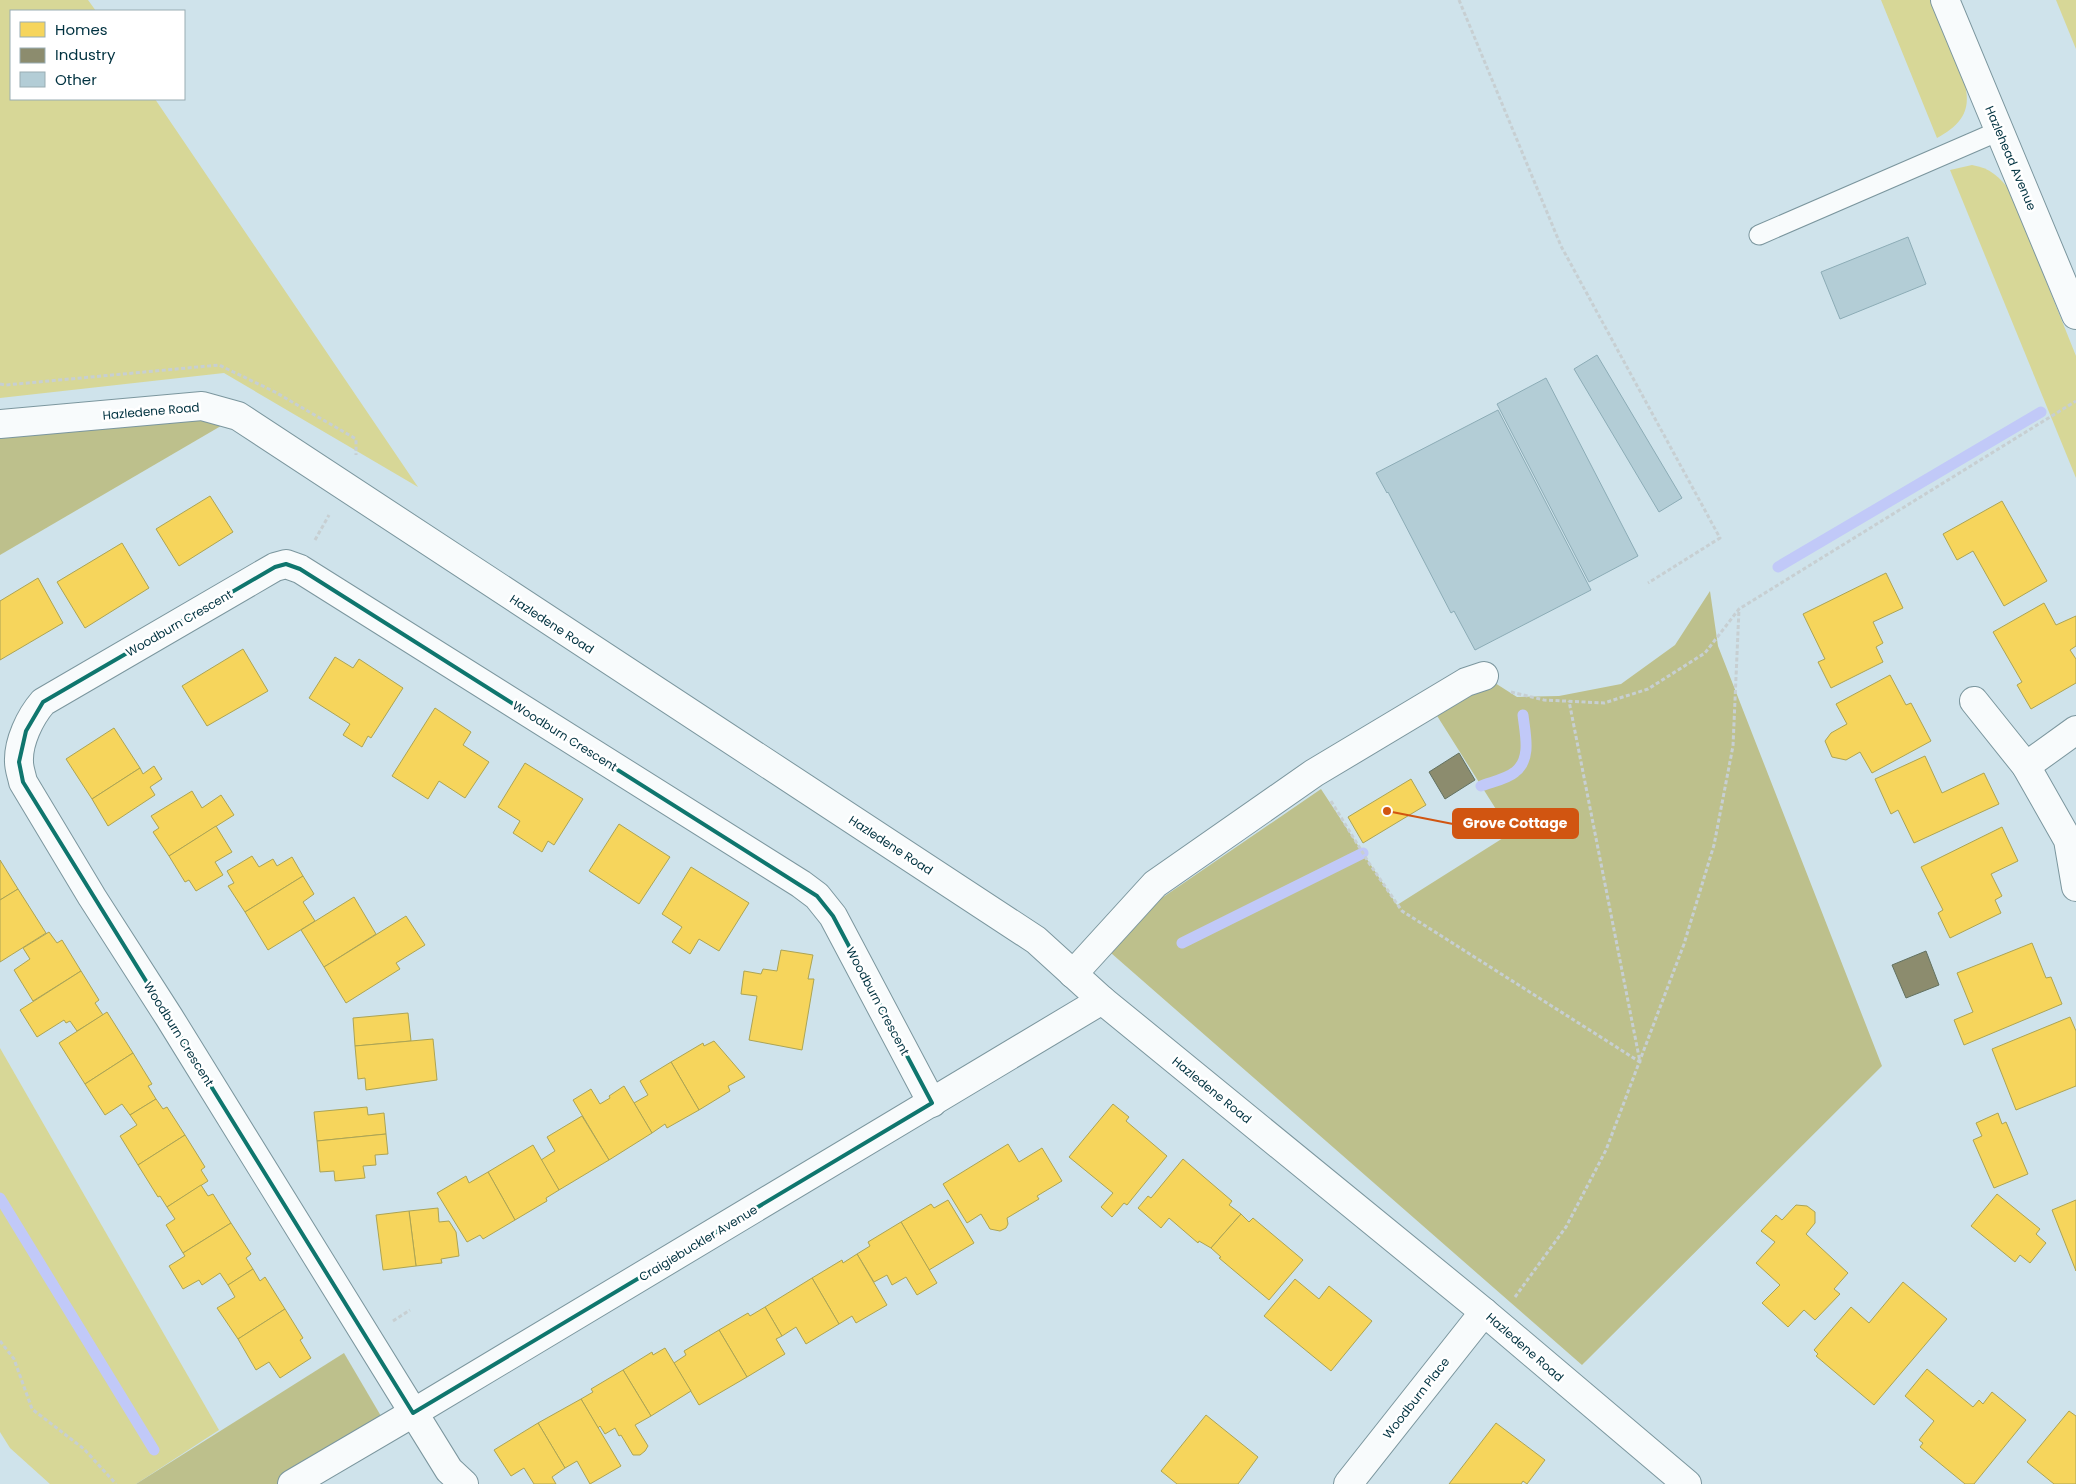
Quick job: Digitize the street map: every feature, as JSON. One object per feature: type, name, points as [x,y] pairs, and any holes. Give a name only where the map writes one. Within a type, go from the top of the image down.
[{"type":"street","name":"Hazlehead Avenue","points":[[1945,0],[2076,315]]},
{"type":"street","name":"Hazledene Road","points":[[0,424],[202,406],[238,416],[550,623],[1036,940],[1102,1000],[1484,1312],[1687,1484]]},
{"type":"street","name":"Woodburn Crescent","points":[[464,1484],[449,1470],[82,881],[23,782],[19,762],[20,747],[36,710],[43,702],[274,567],[286,564],[300,569],[802,884],[817,896],[832,916],[932,1103]]},
{"type":"street","points":[[1072,974],[1155,884],[1314,773],[1475,679]]},
{"type":"street","points":[[1974,701],[2026,766],[2068,840],[2076,887]]},
{"type":"street","points":[[2026,766],[2076,730]]},
{"type":"street","name":"Craigiebuckler Avenue","points":[[292,1484],[414,1413],[1102,1000]]},
{"type":"street","name":"Woodburn Place","points":[[1348,1484],[1484,1312]]},
{"type":"lane","points":[[1759,235],[2000,131]]},
{"type":"path","points":[[1459,0],[1561,246],[1720,538],[1648,583]]},
{"type":"path","points":[[1475,679],[1544,700],[1604,703],[1648,689],[1705,653],[1739,609],[2076,401]]},
{"type":"path","points":[[300,569],[331,511],[356,493]]},
{"type":"path","points":[[1507,1332],[1511,1302],[1566,1226],[1606,1150],[1684,944],[1714,845],[1733,746],[1739,609]]},
{"type":"path","points":[[1569,701],[1640,1062]]},
{"type":"path","points":[[1314,773],[1369,863],[1402,911],[1640,1062]]},
{"type":"path","points":[[391,1322],[410,1310]]},
{"type":"path","points":[[0,1341],[14,1359],[32,1409],[84,1449],[116,1484]]},
{"type":"highlighted area","points":[[286,564],[300,569],[817,896],[833,916],[932,1103],[413,1413],[23,782],[19,762],[26,731],[43,702],[275,567]]},
{"type":"green space","points":[[0,0],[88,0],[95,10],[10,10],[10,100],[156,100],[418,487],[224,373],[0,398]]},
{"type":"green space","points":[[1881,0],[1933,0],[1964,80],[1967,102],[1965,112],[1959,121],[1950,130],[1937,138]]},
{"type":"green space","points":[[2056,0],[2076,0],[2076,49]]},
{"type":"green space","points":[[1972,165],[1984,168],[1994,174],[2010,191],[2076,356],[2076,478],[1950,170]]},
{"type":"green space","points":[[238,416],[0,555],[0,424]]},
{"type":"green space","points":[[1710,591],[1718,646],[1882,1066],[1582,1365],[1103,946],[1137,915],[1321,789],[1397,905],[1511,833],[1434,711],[1484,676],[1517,697],[1559,696],[1621,684],[1675,645]]},
{"type":"green space","points":[[0,1048],[219,1430],[136,1484],[50,1484],[10,1448],[0,1432]]},
{"type":"green space","points":[[344,1353],[388,1428],[292,1484],[136,1484]]},
{"type":"building: Homes","points":[[210,496],[233,532],[179,566],[156,529]]},
{"type":"building: Homes","points":[[2002,501],[2047,581],[2004,606],[1973,551],[1957,560],[1943,534]]},
{"type":"building: Homes","points":[[122,543],[149,588],[85,628],[57,582]]},
{"type":"building: Homes","points":[[1886,573],[1903,608],[1873,622],[1883,643],[1876,647],[1883,662],[1831,688],[1818,662],[1825,659],[1803,614]]},
{"type":"building: Homes","points":[[38,578],[63,623],[0,660],[0,601]]},
{"type":"building: Homes","points":[[2044,603],[2056,625],[2076,616],[2076,646],[2070,650],[2076,659],[2076,683],[2031,709],[2017,685],[2022,682],[1993,632]]},
{"type":"building: Homes","points":[[243,649],[268,691],[207,726],[182,686]]},
{"type":"building: Homes","points":[[335,657],[353,668],[359,659],[403,688],[371,738],[368,736],[362,747],[343,735],[350,724],[309,698]]},
{"type":"building: Homes","points":[[1890,675],[1906,705],[1911,703],[1931,741],[1872,773],[1860,752],[1846,760],[1832,757],[1825,741],[1831,733],[1847,724],[1836,704]]},
{"type":"building: Homes","points":[[435,708],[471,732],[463,745],[489,762],[465,798],[439,781],[428,799],[392,776]]},
{"type":"building: Homes","points":[[114,728],[140,768],[92,799],[66,759]]},
{"type":"building: Homes","points":[[1925,756],[1942,793],[1984,773],[1999,804],[1914,843],[1898,810],[1891,814],[1875,779]]},
{"type":"building: Homes","points":[[525,763],[583,799],[554,845],[548,841],[542,852],[513,833],[520,821],[498,807]]},
{"type":"building: Homes","points":[[154,766],[162,779],[150,787],[155,795],[108,826],[92,799],[140,768],[143,774]]},
{"type":"building: Homes","points":[[1411,779],[1426,805],[1363,843],[1348,817]]},
{"type":"building: Homes","points":[[192,791],[202,808],[221,795],[234,815],[169,856],[153,832],[159,828],[151,816]]},
{"type":"building: Homes","points":[[619,824],[670,857],[639,904],[589,871]]},
{"type":"building: Homes","points":[[216,826],[232,852],[215,862],[223,875],[196,891],[189,880],[185,882],[169,856]]},
{"type":"building: Homes","points":[[2002,827],[2018,861],[1991,874],[2002,896],[1995,900],[2001,913],[1950,938],[1938,913],[1943,910],[1921,867]]},
{"type":"building: Homes","points":[[252,856],[259,867],[273,859],[277,866],[292,857],[303,876],[245,912],[228,886],[234,883],[227,871]]},
{"type":"building: Homes","points":[[0,860],[18,889],[0,900]]},
{"type":"building: Homes","points":[[691,867],[749,903],[719,951],[699,939],[690,954],[672,942],[682,927],[662,914]]},
{"type":"building: Homes","points":[[303,876],[314,894],[303,902],[315,921],[268,950],[245,912]]},
{"type":"building: Homes","points":[[18,889],[46,933],[0,962],[0,900]]},
{"type":"building: Homes","points":[[354,897],[376,934],[324,967],[301,930]]},
{"type":"building: Homes","points":[[406,916],[425,945],[396,963],[400,969],[346,1003],[324,967]]},
{"type":"building: Homes","points":[[49,932],[57,943],[62,940],[81,971],[33,1001],[14,970],[30,959],[23,948]]},
{"type":"building: Homes","points":[[2032,943],[2046,978],[2051,977],[2062,1004],[1964,1045],[1954,1020],[1973,1012],[1957,973]]},
{"type":"building: Homes","points":[[781,950],[813,955],[808,979],[814,979],[802,1050],[749,1040],[757,996],[741,994],[744,971],[761,974],[763,969],[777,971]]},
{"type":"building: Homes","points":[[81,971],[99,1000],[95,1003],[103,1015],[77,1031],[70,1021],[66,1023],[64,1020],[37,1037],[20,1010]]},
{"type":"building: Homes","points":[[107,1012],[133,1053],[85,1084],[59,1043]]},
{"type":"building: Homes","points":[[408,1013],[411,1041],[355,1046],[353,1018]]},
{"type":"building: Homes","points":[[2070,1017],[2076,1031],[2076,1086],[2016,1110],[1992,1049]]},
{"type":"building: Homes","points":[[433,1039],[437,1080],[366,1090],[365,1078],[358,1079],[355,1046]]},
{"type":"building: Homes","points":[[714,1041],[745,1077],[728,1086],[730,1091],[699,1110],[671,1062],[703,1043],[704,1046]]},
{"type":"building: Homes","points":[[133,1053],[152,1084],[148,1086],[156,1099],[130,1115],[122,1104],[105,1115],[85,1084]]},
{"type":"building: Homes","points":[[671,1062],[699,1110],[667,1128],[665,1124],[652,1133],[634,1103],[648,1095],[640,1081]]},
{"type":"building: Homes","points":[[624,1086],[652,1133],[609,1160],[573,1100],[591,1089],[600,1104]]},
{"type":"building: Homes","points":[[156,1099],[163,1109],[167,1107],[185,1135],[138,1165],[120,1136],[137,1125],[130,1115]]},
{"type":"building: Homes","points":[[1113,1104],[1129,1117],[1126,1121],[1167,1156],[1127,1205],[1124,1203],[1112,1217],[1101,1207],[1113,1193],[1069,1157]]},
{"type":"building: Homes","points":[[367,1107],[368,1115],[384,1113],[386,1134],[317,1141],[314,1112]]},
{"type":"building: Homes","points":[[1998,1113],[2002,1124],[2006,1122],[2028,1174],[1994,1188],[1973,1140],[1982,1136],[1976,1123]]},
{"type":"building: Homes","points":[[582,1116],[609,1160],[559,1190],[541,1160],[555,1151],[547,1137]]},
{"type":"building: Homes","points":[[386,1134],[388,1154],[375,1155],[376,1165],[363,1166],[365,1178],[335,1181],[334,1171],[320,1172],[317,1141]]},
{"type":"building: Homes","points":[[185,1135],[205,1167],[201,1170],[208,1181],[167,1207],[160,1196],[158,1197],[138,1165]]},
{"type":"building: Homes","points":[[1008,1144],[1019,1162],[1042,1148],[1062,1181],[1037,1196],[1039,1199],[1007,1218],[1008,1224],[1006,1228],[1000,1231],[990,1229],[981,1214],[967,1223],[943,1184]]},
{"type":"building: Homes","points":[[533,1145],[559,1190],[546,1198],[547,1201],[515,1220],[488,1172]]},
{"type":"building: Homes","points":[[1183,1159],[1232,1201],[1229,1205],[1241,1214],[1211,1248],[1199,1241],[1198,1243],[1169,1218],[1161,1228],[1138,1208],[1148,1196],[1151,1198]]},
{"type":"building: Homes","points":[[488,1172],[515,1220],[483,1239],[480,1235],[467,1242],[437,1193],[466,1176],[469,1183]]},
{"type":"building: Homes","points":[[201,1185],[208,1196],[213,1194],[231,1223],[183,1253],[166,1225],[175,1219],[167,1207]]},
{"type":"building: Homes","points":[[1997,1194],[2040,1229],[2036,1234],[2046,1243],[2030,1263],[2020,1255],[2015,1262],[1971,1226]]},
{"type":"building: Homes","points":[[948,1200],[974,1243],[929,1270],[901,1222],[931,1204],[934,1208]]},
{"type":"building: Homes","points":[[2076,1200],[2076,1271],[2052,1210]]},
{"type":"building: Homes","points":[[1796,1205],[1807,1206],[1815,1212],[1815,1223],[1806,1234],[1848,1273],[1834,1289],[1840,1294],[1815,1320],[1804,1310],[1788,1327],[1762,1303],[1780,1285],[1756,1263],[1775,1242],[1761,1231],[1776,1215],[1782,1220]]},
{"type":"building: Homes","points":[[438,1208],[439,1222],[449,1221],[456,1232],[459,1256],[441,1259],[442,1263],[416,1266],[409,1211]]},
{"type":"building: Homes","points":[[409,1211],[416,1266],[383,1270],[376,1215]]},
{"type":"building: Homes","points":[[1241,1214],[1249,1222],[1253,1218],[1303,1260],[1269,1300],[1219,1258],[1221,1257],[1211,1248]]},
{"type":"building: Homes","points":[[901,1222],[937,1283],[917,1295],[906,1277],[892,1285],[887,1275],[874,1282],[857,1254],[870,1246],[868,1242]]},
{"type":"building: Homes","points":[[231,1223],[251,1254],[246,1258],[253,1269],[228,1285],[220,1273],[202,1285],[199,1280],[183,1289],[169,1266],[185,1256],[183,1253]]},
{"type":"building: Homes","points":[[857,1254],[887,1305],[856,1323],[852,1316],[839,1324],[812,1278],[842,1260],[843,1263]]},
{"type":"building: Homes","points":[[253,1269],[260,1281],[265,1277],[285,1309],[238,1339],[217,1308],[235,1297],[228,1285]]},
{"type":"building: Homes","points":[[812,1278],[839,1324],[806,1344],[796,1327],[782,1336],[765,1307]]},
{"type":"building: Homes","points":[[1295,1279],[1319,1299],[1329,1286],[1372,1321],[1331,1371],[1264,1316]]},
{"type":"building: Homes","points":[[1903,1282],[1947,1319],[1874,1405],[1816,1356],[1818,1354],[1814,1350],[1851,1307],[1869,1323]]},
{"type":"building: Homes","points":[[765,1307],[782,1336],[776,1339],[785,1354],[747,1377],[719,1330],[748,1313],[750,1316]]},
{"type":"building: Homes","points":[[285,1309],[303,1338],[300,1340],[311,1358],[280,1378],[269,1362],[256,1370],[238,1339]]},
{"type":"building: Homes","points":[[719,1330],[747,1377],[699,1405],[674,1363],[686,1355],[684,1351]]},
{"type":"building: Homes","points":[[665,1348],[691,1391],[651,1416],[623,1370],[652,1352],[653,1355]]},
{"type":"building: Homes","points":[[1927,1369],[1973,1407],[1979,1400],[1983,1404],[1992,1392],[2026,1420],[1974,1484],[1965,1484],[1920,1447],[1923,1443],[1919,1440],[1934,1421],[1905,1396]]},
{"type":"building: Homes","points":[[623,1370],[651,1416],[635,1425],[648,1446],[640,1455],[633,1455],[615,1428],[605,1434],[600,1426],[598,1428],[581,1399],[593,1392],[591,1389]]},
{"type":"building: Homes","points":[[581,1399],[621,1466],[590,1484],[577,1461],[565,1468],[538,1423]]},
{"type":"building: Homes","points":[[2069,1411],[2076,1416],[2076,1484],[2054,1484],[2027,1462]]},
{"type":"building: Homes","points":[[1206,1415],[1258,1457],[1238,1484],[1177,1484],[1161,1471]]},
{"type":"building: Homes","points":[[538,1423],[565,1468],[552,1477],[556,1484],[534,1484],[524,1468],[511,1476],[494,1450]]},
{"type":"building: Homes","points":[[1496,1423],[1545,1460],[1527,1484],[1523,1481],[1521,1484],[1449,1484]]},
{"type":"building: Industry","points":[[1459,753],[1475,780],[1445,799],[1429,772]]},
{"type":"building: Industry","points":[[1926,951],[1939,985],[1906,998],[1892,965]]},
{"type":"building: Other","points":[[1908,237],[1926,284],[1840,319],[1821,272]]},
{"type":"building: Other","points":[[1597,355],[1682,498],[1659,512],[1574,369]]},
{"type":"building: Other","points":[[1546,378],[1638,556],[1589,582],[1497,404]]},
{"type":"building: Other","points":[[1498,410],[1591,590],[1475,650],[1454,611],[1451,613],[1388,492],[1376,473]]},
{"type":"waterway","points":[[1778,567],[2041,412]]},
{"type":"waterway","points":[[1481,786],[1508,777],[1520,767],[1526,753],[1523,715]]},
{"type":"waterway","points":[[1182,943],[1363,853]]},
{"type":"waterway","points":[[0,1198],[154,1450]]},
{"type":"place","name":"Grove Cottage","points":[[1387,811]]}]
